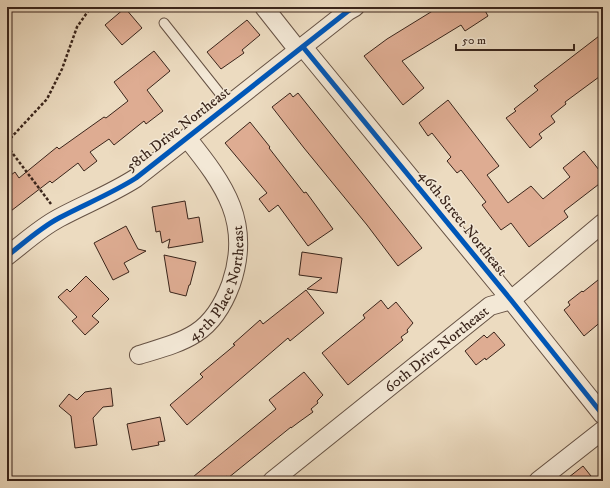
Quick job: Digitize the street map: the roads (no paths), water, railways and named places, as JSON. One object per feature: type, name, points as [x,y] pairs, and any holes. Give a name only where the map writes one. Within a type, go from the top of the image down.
[{"type":"street","name":"46th Street Northeast","points":[[264,7],[511,300],[603,415]]},
{"type":"street","name":"58th Drive Northeast","points":[[7,256],[41,229],[59,218],[114,192],[130,182],[354,7]]},
{"type":"street","name":"45th Place Northeast","points":[[139,355],[168,346],[196,333],[212,320],[226,297],[236,270],[240,247],[235,215],[225,190],[210,166],[188,138]]},
{"type":"street","name":"60th Drive Northeast","points":[[272,481],[490,306],[511,300],[603,224]]},
{"type":"street","points":[[538,481],[603,430]]},
{"type":"lane","points":[[164,22],[229,105]]}]
